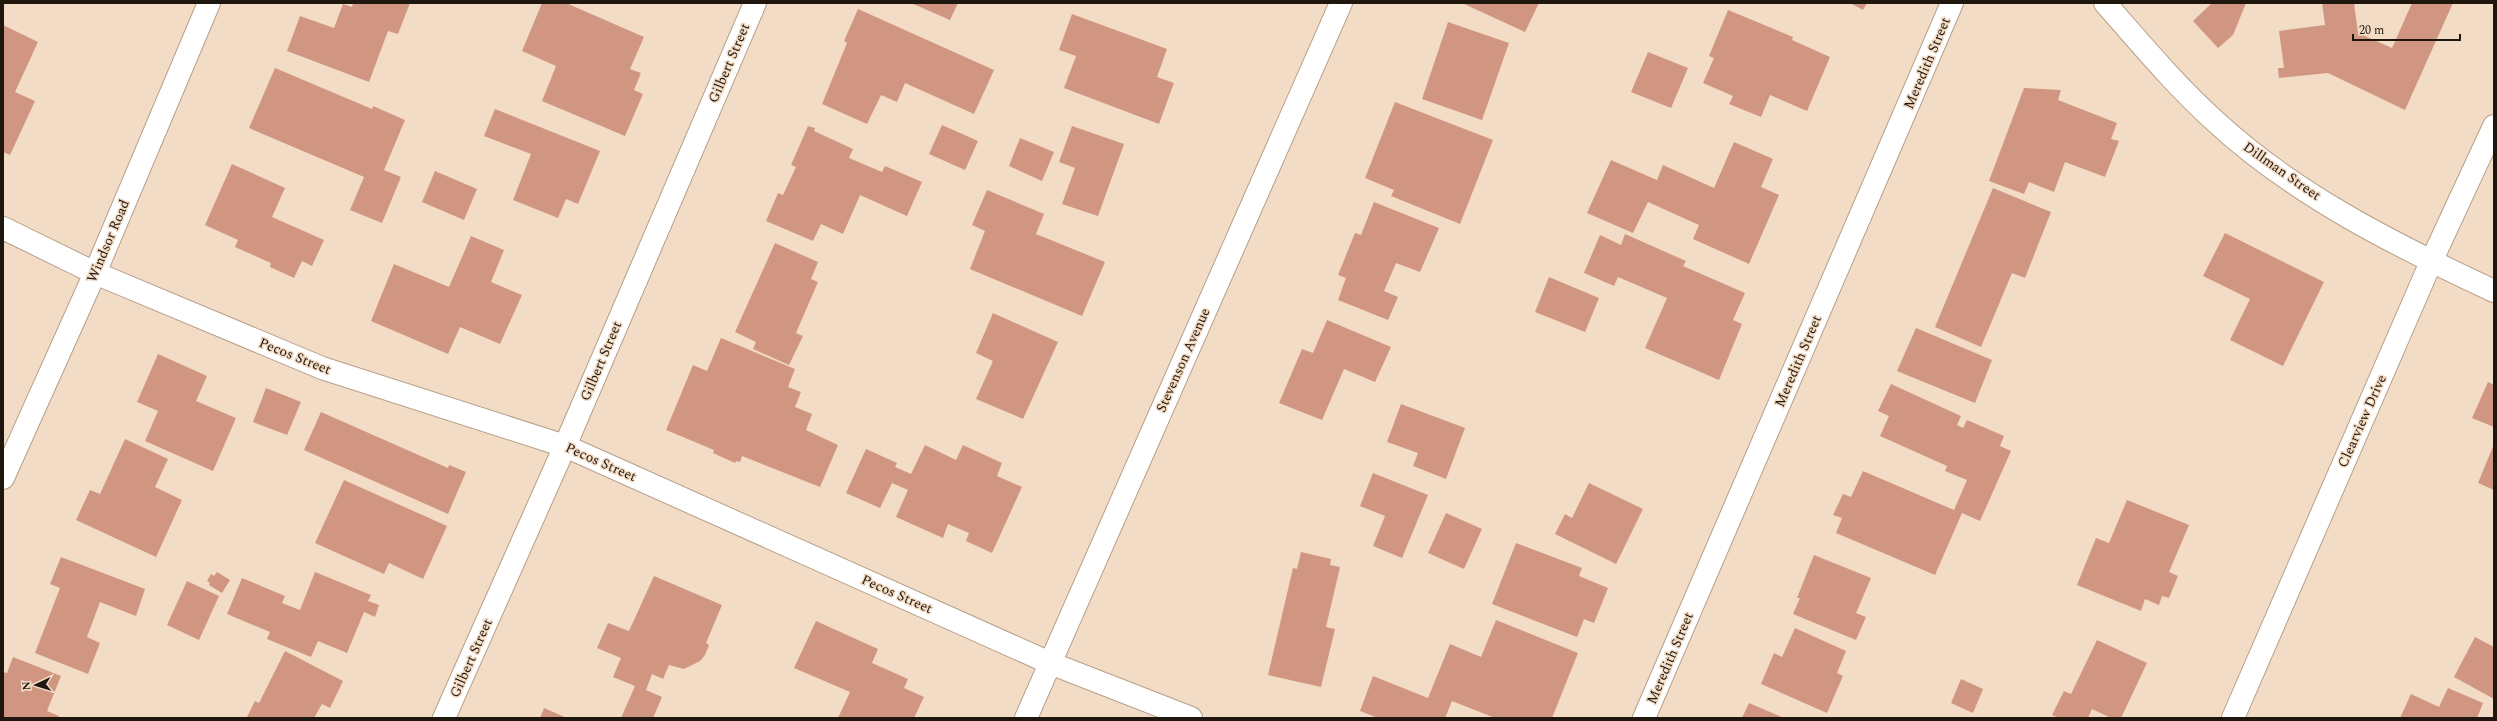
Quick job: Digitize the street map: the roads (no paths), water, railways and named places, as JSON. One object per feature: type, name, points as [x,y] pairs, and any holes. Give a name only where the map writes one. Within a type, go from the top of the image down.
[{"type":"street","name":"Windsor Road","points":[[3,478],[95,273],[209,3]]},
{"type":"street","name":"Gilbert Street","points":[[444,718],[565,446],[755,3]]},
{"type":"street","name":"Stevenson Avenue","points":[[1026,718],[1341,3]]},
{"type":"street","name":"Meredith Street","points":[[1644,718],[1952,3]]},
{"type":"street","name":"Dillman Street","points":[[2105,3],[2162,69],[2217,123],[2276,170],[2356,222],[2431,262],[2494,290]]},
{"type":"street","name":"Clearview Drive","points":[[2233,718],[2431,262],[2494,126]]},
{"type":"street","name":"Pecos Street","points":[[3,228],[95,273],[322,368],[565,446],[1050,663],[1191,718]]}]
